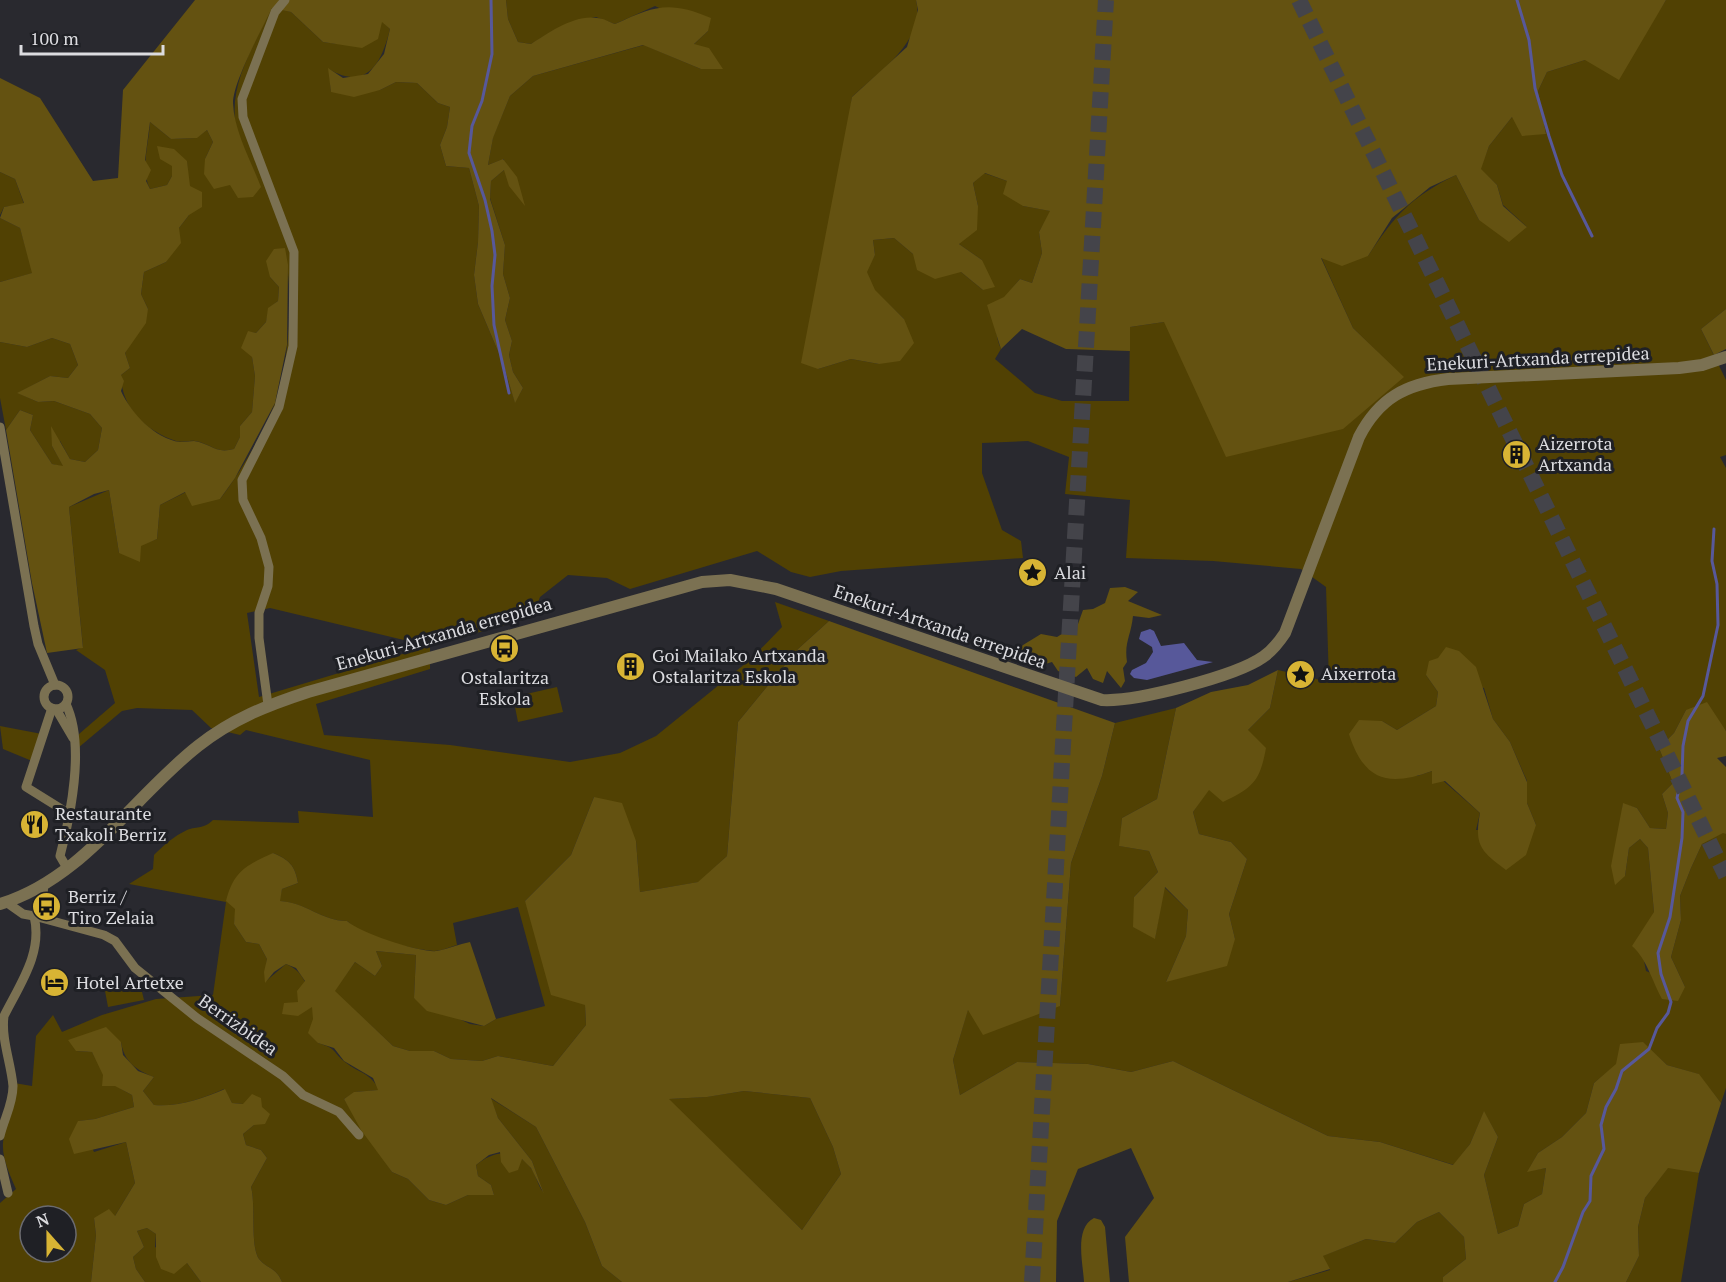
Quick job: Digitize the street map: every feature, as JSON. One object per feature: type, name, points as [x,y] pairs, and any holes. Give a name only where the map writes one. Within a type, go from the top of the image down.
[{"type":"street","points":[[268,705],[259,638],[259,613],[268,586],[269,567],[261,538],[243,500],[242,480],[279,407],[291,356],[294,252],[243,117],[242,99],[275,12],[285,0]]},
{"type":"street","name":"Enekuri-Artxanda errepidea","points":[[3,903],[44,884],[67,868],[198,746],[236,721],[268,705],[676,587],[730,580],[776,589],[1102,700],[1121,701],[1147,696],[1255,662],[1279,642],[1296,610],[1359,437],[1379,406],[1393,395],[1406,387],[1437,381],[1679,368],[1702,365],[1726,357]]},
{"type":"street","points":[[0,427],[38,644],[55,685],[66,690],[68,697],[66,704],[74,725],[71,815],[60,856],[67,868]]},
{"type":"street","points":[[55,685],[44,695],[46,703],[54,709],[75,743]]},
{"type":"street","points":[[66,704],[54,709],[26,787],[71,815]]},
{"type":"street","points":[[0,1136],[10,1108],[13,1089],[3,1027],[4,1016],[36,949],[38,933],[34,916],[42,904],[44,884]]},
{"type":"street","name":"Berrizbidea","points":[[3,903],[23,914],[104,935],[115,941],[135,968],[156,986],[214,1031],[237,1043],[259,1061],[283,1076],[303,1095],[339,1112],[359,1135]]},
{"type":"street","points":[[0,1159],[8,1193]]},
{"type":"shaded area","points":[[195,0],[506,0],[508,19],[518,42],[531,44],[562,25],[580,19],[599,18],[615,24],[651,9],[672,7],[711,18],[708,31],[694,44],[709,48],[723,69],[701,69],[643,45],[533,76],[510,96],[493,138],[488,165],[503,159],[517,177],[525,206],[509,186],[504,170],[491,181],[490,199],[505,245],[503,274],[510,298],[505,320],[512,341],[509,355],[513,372],[523,388],[515,403],[503,363],[478,304],[474,275],[479,206],[469,168],[446,166],[440,145],[447,127],[450,107],[438,103],[417,83],[396,82],[380,90],[354,97],[331,92],[328,68],[343,78],[368,74],[384,54],[390,29],[382,22],[378,39],[362,48],[323,42],[291,12],[272,8],[243,69],[233,103],[236,124],[261,187],[253,197],[238,198],[230,185],[214,189],[204,174],[205,159],[213,142],[207,130],[197,138],[171,139],[150,122],[145,160],[151,170],[146,181],[150,189],[167,185],[172,176],[172,166],[160,159],[157,146],[174,149],[187,161],[190,186],[202,192],[202,207],[189,215],[179,228],[181,243],[166,262],[144,272],[141,294],[148,309],[146,323],[125,353],[130,368],[121,375],[124,381],[121,391],[137,416],[162,436],[180,442],[200,442],[222,450],[234,449],[240,437],[240,426],[252,412],[255,376],[252,357],[241,348],[248,331],[256,333],[266,322],[268,308],[278,301],[279,287],[270,277],[266,261],[274,249],[285,248],[288,265],[287,345],[275,403],[235,478],[220,499],[192,506],[185,492],[160,505],[157,539],[141,546],[140,562],[119,553],[109,490],[94,494],[69,507],[83,648],[47,653],[32,583],[6,430],[20,410],[33,415],[30,430],[52,464],[63,466],[52,446],[51,426],[70,459],[85,462],[98,450],[102,428],[90,414],[54,401],[38,402],[17,393],[50,376],[68,378],[78,365],[70,344],[52,338],[27,347],[0,342],[0,282],[32,273],[20,228],[0,218],[4,207],[24,203],[15,179],[0,172],[0,78],[40,98],[93,181],[118,178],[123,90]]},
{"type":"shaded area","points":[[506,0],[916,0],[917,15],[914,29],[907,43],[852,97],[818,369],[851,359],[879,364],[904,319],[874,290],[866,271],[875,255],[873,240],[894,238],[913,254],[961,272],[983,290],[982,260],[959,244],[978,206],[973,183],[984,173],[1007,181],[1023,206],[1051,211],[1039,232],[1042,253],[1032,283],[1020,279],[1003,303],[997,321],[1001,349],[995,359],[1035,393],[1062,401],[1129,401],[1130,327],[1164,322],[1403,377],[1353,328],[1321,257],[1368,256],[1405,208],[1427,191],[1456,175],[1479,220],[1527,227],[1503,205],[1497,185],[1480,169],[1489,146],[1512,117],[1546,134],[1538,91],[1547,72],[1585,60],[1646,31],[1666,0],[1726,0],[1726,309],[1701,329],[1726,380],[1726,455],[1720,457],[1726,468],[1726,731],[1721,725],[1686,710],[1674,733],[1659,748],[1673,783],[1662,794],[1668,813],[1666,829],[1650,828],[1637,808],[1623,804],[1620,828],[1625,876],[1629,848],[1640,839],[1648,848],[1654,912],[1643,956],[1646,971],[1685,987],[1671,957],[1681,920],[1680,896],[1702,844],[1723,832],[1726,834],[1726,1088],[1721,1103],[1698,1074],[1667,1065],[1643,1043],[1594,1083],[1586,1113],[1562,1137],[1538,1153],[1528,1171],[1546,1168],[1542,1194],[1524,1204],[1518,1226],[1498,1234],[1484,1175],[1498,1137],[1484,1112],[1470,1144],[1454,1165],[1380,1142],[1328,1136],[1173,1061],[1131,1072],[1088,1064],[1017,1062],[960,1095],[953,1060],[968,1009],[1060,1006],[1071,863],[1102,776],[1115,723],[1176,708],[1157,799],[1122,818],[1120,846],[1149,851],[1158,872],[1134,897],[1134,927],[1155,938],[1164,887],[1188,910],[1186,936],[1166,982],[1235,939],[1229,914],[1247,859],[1231,842],[1199,834],[1193,812],[1248,730],[1270,708],[1278,670],[1329,682],[1326,587],[1301,569],[1213,561],[1126,558],[1130,500],[1065,494],[1069,457],[1028,441],[982,443],[982,473],[1002,530],[1021,541],[1023,558],[841,571],[810,577],[791,572],[757,551],[630,589],[607,578],[568,575],[540,597],[533,617],[430,646],[430,669],[316,704],[324,735],[450,745],[570,762],[620,753],[656,736],[751,659],[782,627],[775,602],[829,621],[798,649],[738,722],[727,856],[699,882],[640,892],[636,841],[594,797],[571,855],[525,901],[585,1005],[586,1025],[553,1066],[498,1056],[482,1061],[451,1059],[434,1051],[410,1051],[393,1046],[334,991],[355,962],[375,976],[382,966],[376,951],[416,955],[414,998],[470,1024],[484,1026],[496,1019],[545,1006],[518,907],[453,923],[457,945],[434,951],[413,948],[364,933],[347,921],[329,918],[297,905],[279,901],[282,889],[298,883],[290,864],[273,853],[236,909],[234,924],[246,942],[259,944],[267,959],[265,982],[286,964],[303,977],[311,998],[318,1043],[332,1049],[350,1066],[368,1076],[376,1084],[379,1090],[355,1092],[344,1099],[392,1172],[408,1179],[429,1200],[446,1205],[468,1195],[494,1195],[491,1185],[478,1176],[476,1165],[497,1154],[504,1153],[518,1156],[530,1167],[543,1192],[532,1161],[498,1118],[490,1098],[536,1127],[585,1222],[602,1266],[622,1282],[282,1282],[277,1273],[262,1262],[256,1253],[251,1187],[267,1158],[261,1150],[246,1145],[243,1134],[254,1125],[243,1104],[232,1103],[224,1089],[190,1102],[154,1105],[143,1091],[154,1077],[141,1071],[128,1060],[121,1042],[76,1051],[92,1052],[107,1078],[132,1095],[134,1107],[95,1119],[79,1121],[94,1152],[126,1142],[135,1183],[115,1216],[94,1218],[96,1235],[91,1282],[0,1282],[0,1203],[16,1189],[3,1149],[4,1133],[12,1109],[8,1082],[32,1086],[36,1036],[53,1015],[62,1032],[102,1015],[156,999],[213,995],[226,902],[129,884],[153,869],[154,855],[169,841],[187,830],[204,826],[213,820],[299,823],[298,811],[373,817],[370,760],[246,730],[240,735],[211,728],[192,710],[137,708],[122,711],[78,748],[79,734],[115,703],[105,670],[76,650],[83,647],[69,507],[109,490],[119,553],[157,539],[160,505],[186,492],[220,499],[250,453],[270,415],[280,386],[287,347],[290,305],[284,248],[270,277],[279,287],[278,301],[269,308],[266,322],[256,333],[248,332],[255,376],[252,412],[240,426],[240,437],[234,449],[222,450],[201,442],[178,442],[165,437],[145,424],[130,408],[122,387],[121,375],[130,368],[125,353],[148,309],[141,294],[144,272],[166,262],[179,228],[189,215],[187,161],[172,166],[172,176],[167,185],[150,189],[145,165],[150,122],[171,139],[196,138],[207,130],[213,142],[205,159],[235,119],[235,104],[241,75],[272,7],[291,12],[323,42],[338,44],[382,21],[390,29],[377,62],[363,75],[353,77],[329,69],[331,92],[380,90],[396,82],[417,83],[438,103],[450,107],[447,127],[440,145],[446,166],[469,168],[479,206],[474,275],[478,304],[503,363],[515,402],[523,388],[513,372],[509,355],[512,341],[505,320],[510,298],[503,274],[505,245],[490,198],[491,181],[504,170],[504,159],[488,165],[493,137],[510,96],[533,76],[644,45],[701,69],[694,44],[708,31],[655,6],[615,24],[596,17],[554,30],[531,44],[518,42],[508,19]],"holes":[[[270,608],[429,646],[259,697],[247,613]],[[1426,675],[1484,688],[1493,719],[1510,742],[1527,781],[1527,803],[1536,825],[1476,830],[1480,813],[1432,771],[1417,776],[1382,721],[1397,730],[1436,706],[1438,692]]]},
{"type":"shaded area","points":[[916,0],[1666,0],[1619,80],[1585,60],[1547,72],[1538,91],[1546,134],[1522,136],[1512,117],[1489,146],[1481,169],[1497,185],[1503,206],[1527,227],[1509,242],[1479,220],[1456,175],[1430,187],[1392,218],[1368,256],[1342,266],[1321,258],[1353,328],[1404,377],[1343,429],[1226,457],[1164,322],[1130,327],[1130,351],[1066,349],[1022,329],[1001,349],[987,305],[1004,297],[1020,279],[1032,283],[1042,253],[1039,232],[1050,211],[1023,206],[1003,194],[1007,181],[985,173],[973,183],[978,206],[977,230],[959,244],[982,260],[995,287],[983,290],[961,272],[935,279],[917,270],[913,254],[894,238],[873,240],[875,255],[867,272],[875,290],[904,319],[914,343],[900,361],[879,364],[851,359],[818,369],[801,363],[852,97],[907,47],[918,10]]},
{"type":"shaded area","points":[[0,172],[15,179],[24,204],[4,207],[0,215]]},
{"type":"shaded area","points":[[0,218],[20,228],[33,273],[0,282]]},
{"type":"shaded area","points":[[1726,309],[1726,349],[1714,355],[1701,329]]},
{"type":"shaded area","points":[[52,338],[70,344],[78,365],[68,378],[50,376],[18,393],[38,402],[54,401],[90,414],[102,428],[98,450],[85,462],[70,459],[60,441],[52,446],[64,467],[52,464],[30,430],[33,415],[20,410],[6,430],[0,398],[0,342],[27,347]]},
{"type":"shaded area","points":[[1125,587],[1138,592],[1128,601],[1162,615],[1149,618],[1133,616],[1127,644],[1127,662],[1123,668],[1125,681],[1121,688],[1107,671],[1103,683],[1093,679],[1087,668],[1076,677],[1058,671],[1052,662],[1035,667],[998,657],[1013,656],[1023,645],[1041,634],[1057,637],[1078,624],[1083,610],[1093,609],[1105,603],[1110,588]]},
{"type":"shaded area","points":[[829,621],[1115,723],[1102,776],[1071,863],[1060,1006],[983,1035],[968,1010],[953,1060],[960,1095],[1017,1062],[1088,1064],[1131,1072],[1173,1061],[1328,1136],[1380,1142],[1453,1165],[1470,1144],[1484,1111],[1498,1137],[1484,1175],[1498,1234],[1518,1226],[1524,1204],[1542,1194],[1546,1168],[1527,1172],[1538,1153],[1562,1137],[1586,1113],[1594,1083],[1616,1064],[1620,1044],[1643,1042],[1667,1065],[1699,1074],[1721,1103],[1699,1173],[1668,1168],[1645,1198],[1638,1227],[1639,1256],[1626,1282],[1443,1282],[1443,1277],[1466,1259],[1464,1237],[1439,1212],[1417,1222],[1395,1243],[1366,1239],[1323,1256],[1330,1269],[1288,1282],[1129,1282],[1125,1237],[1154,1198],[1131,1148],[1078,1169],[1057,1221],[1056,1282],[622,1282],[602,1266],[585,1222],[536,1127],[491,1098],[498,1118],[532,1161],[544,1194],[531,1168],[522,1159],[518,1170],[509,1173],[501,1162],[500,1152],[489,1155],[476,1165],[478,1176],[491,1185],[494,1195],[468,1195],[446,1205],[429,1200],[408,1179],[392,1172],[361,1130],[344,1099],[354,1092],[378,1090],[373,1078],[344,1061],[334,1048],[318,1043],[308,1033],[313,1019],[312,1007],[298,1016],[282,1014],[284,1003],[298,1002],[297,991],[305,981],[296,968],[286,964],[274,972],[265,983],[264,972],[267,959],[259,944],[246,942],[234,924],[235,909],[226,901],[237,876],[248,866],[273,853],[290,864],[298,883],[282,889],[280,901],[298,905],[330,918],[347,921],[364,931],[404,946],[437,951],[470,942],[496,1019],[484,1026],[427,1011],[414,998],[416,955],[376,951],[382,966],[375,976],[355,962],[335,991],[393,1046],[410,1051],[434,1051],[451,1059],[482,1061],[498,1056],[553,1066],[586,1025],[585,1005],[551,995],[525,901],[571,855],[594,797],[622,803],[636,841],[640,892],[698,882],[727,856],[738,722],[798,649]],"holes":[[[744,1091],[810,1098],[833,1147],[841,1174],[802,1230],[669,1099],[707,1097]]]},
{"type":"shaded area","points":[[1150,629],[1154,631],[1161,646],[1184,643],[1197,660],[1213,662],[1147,680],[1134,678],[1130,674],[1132,670],[1146,663],[1153,652],[1152,647],[1139,639],[1141,632]]},
{"type":"shaded area","points":[[1446,647],[1459,651],[1476,667],[1493,719],[1510,742],[1527,782],[1527,803],[1536,825],[1526,855],[1506,870],[1481,847],[1478,833],[1480,813],[1445,781],[1432,784],[1432,771],[1403,779],[1380,776],[1370,771],[1362,762],[1349,734],[1359,720],[1382,721],[1397,730],[1436,706],[1438,692],[1426,675],[1429,661],[1438,658]]},
{"type":"shaded area","points":[[1278,670],[1270,708],[1248,730],[1266,748],[1258,776],[1242,792],[1223,802],[1209,790],[1193,812],[1199,834],[1231,842],[1247,859],[1229,914],[1235,939],[1227,966],[1166,982],[1186,936],[1188,910],[1165,887],[1155,939],[1133,927],[1134,897],[1158,872],[1149,851],[1119,846],[1122,818],[1157,799],[1176,708],[1211,692],[1248,685]]},
{"type":"shaded area","points":[[557,687],[563,712],[518,722],[513,697]]},
{"type":"shaded area","points":[[1707,702],[1726,731],[1726,756],[1717,758],[1726,767],[1726,834],[1723,833],[1702,844],[1680,896],[1681,920],[1671,957],[1685,987],[1678,1001],[1662,999],[1645,964],[1632,946],[1654,912],[1648,848],[1640,839],[1629,848],[1625,876],[1615,885],[1611,866],[1623,803],[1637,808],[1650,828],[1666,829],[1668,813],[1662,794],[1673,783],[1659,748],[1674,733],[1686,710]]},
{"type":"shaded area","points":[[0,726],[42,734],[32,761],[3,749]]},
{"type":"shaded area","points":[[140,984],[144,1000],[108,1007],[105,991]]},
{"type":"shaded area","points":[[106,1027],[121,1042],[123,1055],[138,1071],[154,1077],[143,1091],[154,1105],[190,1102],[225,1089],[232,1103],[243,1104],[252,1094],[261,1098],[262,1107],[270,1114],[265,1124],[254,1125],[243,1134],[246,1145],[261,1150],[267,1158],[251,1187],[255,1245],[259,1259],[277,1273],[282,1282],[201,1282],[187,1263],[174,1274],[161,1269],[156,1257],[156,1234],[147,1228],[137,1231],[144,1247],[133,1257],[136,1269],[145,1282],[91,1282],[96,1235],[94,1218],[109,1209],[115,1216],[135,1183],[126,1142],[74,1154],[69,1139],[78,1121],[95,1119],[134,1107],[132,1095],[115,1086],[102,1086],[103,1075],[92,1052],[76,1051],[68,1040]]},
{"type":"shaded area","points":[[744,1091],[810,1098],[833,1147],[841,1174],[802,1230],[668,1099],[706,1097]]},
{"type":"shaded area","points":[[1668,1167],[1699,1173],[1681,1282],[1626,1282],[1639,1256],[1638,1227],[1645,1198]]},
{"type":"shaded area","points":[[1439,1212],[1464,1237],[1466,1259],[1443,1277],[1443,1282],[1288,1282],[1330,1270],[1322,1256],[1366,1239],[1395,1243],[1417,1222]]},
{"type":"shaded area","points":[[1094,1218],[1101,1220],[1105,1227],[1110,1282],[1084,1282],[1081,1256],[1082,1238],[1088,1223]]},
{"type":"shaded area","points":[[147,1228],[156,1234],[155,1247],[187,1263],[201,1282],[145,1282],[136,1269],[133,1257],[144,1247],[137,1231]]},
{"type":"waterway","points":[[491,0],[492,54],[482,101],[472,126],[469,153],[485,200],[492,231],[495,255],[492,286],[494,325],[509,393]]},
{"type":"waterway","points":[[1517,0],[1529,40],[1535,88],[1549,136],[1562,175],[1592,236]]},
{"type":"waterway","points":[[1555,1282],[1563,1267],[1583,1212],[1590,1201],[1591,1176],[1604,1149],[1601,1125],[1606,1107],[1616,1089],[1622,1071],[1649,1049],[1657,1028],[1668,1013],[1671,1002],[1661,974],[1658,953],[1670,917],[1682,838],[1683,812],[1677,798],[1682,775],[1683,746],[1688,721],[1703,696],[1718,625],[1717,584],[1712,561],[1714,529]]},
{"type":"tunnel","points":[[1032,1282],[1106,0]]},
{"type":"tunnel","points":[[1299,0],[1726,876]]},
{"type":"place","name":"Aizerrota Artxanda","points":[[1517,454]]},
{"type":"place","name":"Alai","points":[[1033,573]]},
{"type":"place","name":"Ostalaritza Eskola","points":[[505,649]]},
{"type":"place","name":"Goi Mailako Artxanda Ostalaritza Eskola","points":[[631,666]]},
{"type":"place","name":"Aixerrota","points":[[1300,674]]},
{"type":"place","name":"Restaurante Txakoli Berriz","points":[[34,824]]},
{"type":"place","name":"Berriz / Tiro Zelaia","points":[[47,907]]},
{"type":"place","name":"Hotel Artetxe","points":[[55,983]]}]
